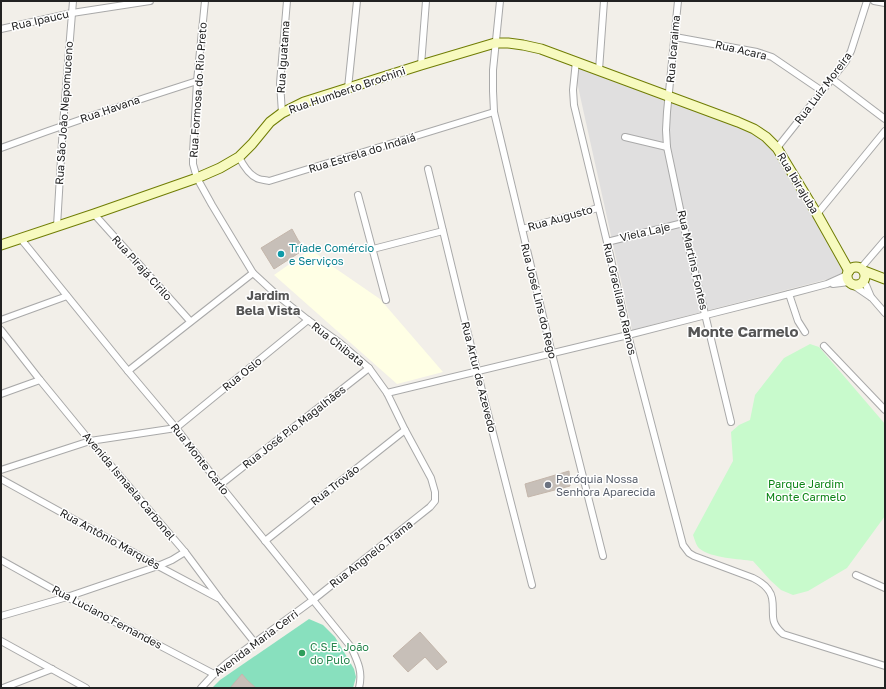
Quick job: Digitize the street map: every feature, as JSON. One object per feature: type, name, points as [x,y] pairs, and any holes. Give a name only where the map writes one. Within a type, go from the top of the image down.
[{"type":"street","name":"Rua São João Nepomuceno","points":[[56,226],[73,1]]},
{"type":"street","name":"Rua Ipaucu","points":[[1,29],[72,13],[150,1]]},
{"type":"street","name":"Rua Formosa do Rio Preto","points":[[197,178],[193,164],[197,81],[205,1]]},
{"type":"street","name":"Rua Iguatama","points":[[282,113],[280,83],[287,1]]},
{"type":"street","points":[[348,88],[357,1]]},
{"type":"street","points":[[421,65],[426,1]]},
{"type":"street","name":"Rua José Lins do Rego","points":[[500,1],[493,70],[494,112],[552,354],[603,556]]},
{"type":"street","points":[[599,70],[604,1]]},
{"type":"street","name":"Rua Icaraima","points":[[669,96],[678,1]]},
{"type":"street","name":"Rua Luiz Moreira","points":[[777,148],[846,61],[851,51],[867,1]]},
{"type":"street","points":[[874,1],[885,4]]},
{"type":"street","name":"Rua Acara","points":[[675,36],[757,52],[772,57],[822,91]]},
{"type":"street","name":"Rua Humberto Brochini","points":[[1,245],[197,178],[220,168],[239,157],[270,122],[282,113],[304,102],[496,43],[541,48],[669,96]]},
{"type":"street","name":"Rua Graciliano Ramos","points":[[576,61],[573,101],[628,335],[683,544],[694,556],[753,578],[765,586],[772,597],[772,616],[774,624],[784,634],[885,666]]},
{"type":"street","points":[[832,79],[885,119]]},
{"type":"street","name":"Rua Havana","points":[[1,148],[136,100],[197,81]]},
{"type":"street","name":"Rua Martins Fontes","points":[[669,96],[666,130],[667,148],[683,223],[731,422]]},
{"type":"street","name":"Rua Ibirajuba","points":[[669,96],[738,122],[754,129],[766,138],[777,148],[817,214],[843,261],[855,272],[885,279]]},
{"type":"street","name":"Rua Estrela do Indaiá","points":[[239,157],[244,166],[252,175],[259,179],[269,180],[494,112]]},
{"type":"street","points":[[817,214],[885,131]]},
{"type":"street","points":[[625,138],[667,148]]},
{"type":"street","name":"Rua Artur de Azevedo","points":[[428,169],[477,372],[532,585]]},
{"type":"street","name":"Rua Chibata","points":[[197,178],[253,273],[262,283],[308,320],[340,343],[369,368],[387,393],[431,478],[435,492],[435,501],[430,508]]},
{"type":"street","points":[[358,195],[386,300]]},
{"type":"street","name":"Rua Augusto","points":[[522,229],[598,208]]},
{"type":"street","name":"Rua Pirajá Cirilo","points":[[94,214],[190,321]]},
{"type":"street","name":"Viela Laje","points":[[607,242],[683,223]]},
{"type":"street","points":[[373,249],[443,231]]},
{"type":"street","name":"Rua Monte Carlo","points":[[21,239],[128,372],[176,428],[220,485],[351,647],[358,661],[360,671],[361,680],[359,688]]},
{"type":"street","points":[[387,393],[552,354],[827,284],[855,272],[885,240]]},
{"type":"street","points":[[855,272],[853,285],[885,279]]},
{"type":"street","points":[[855,272],[865,274],[864,282],[872,298]]},
{"type":"street","points":[[855,272],[872,298],[885,313]]},
{"type":"street","points":[[128,372],[190,321],[253,273]]},
{"type":"street","points":[[789,294],[798,321],[805,332]]},
{"type":"street","points":[[1,320],[67,296]]},
{"type":"street","name":"Rua Oslo","points":[[176,428],[308,320]]},
{"type":"street","name":"Avenida Ismaela Carbonel","points":[[1,330],[90,441],[185,552],[255,643]]},
{"type":"street","points":[[824,346],[885,410]]},
{"type":"street","name":"Rua José Pio Magalhães","points":[[220,485],[369,368]]},
{"type":"street","points":[[1,394],[40,380]]},
{"type":"street","points":[[1,470],[90,441],[176,428]]},
{"type":"street","name":"Rua Trovão","points":[[265,541],[405,430]]},
{"type":"street","name":"Rua Antônio Marquês","points":[[1,479],[220,599]]},
{"type":"street","name":"Rua Angnelo Trama","points":[[312,600],[430,508]]},
{"type":"street","points":[[1,616],[67,597],[158,566],[185,552]]},
{"type":"street","name":"Rua Luciano Fernandes","points":[[1,560],[67,597],[214,674]]},
{"type":"street","points":[[856,575],[885,588]]},
{"type":"street","name":"Avenida Maria Cerri","points":[[201,688],[227,663],[312,600]]},
{"type":"street","points":[[1,641],[86,688]]},
{"type":"street","points":[[3,688],[52,669]]},
{"type":"shaded area","points":[[571,55],[755,131],[779,146],[818,218],[855,272],[632,330]]},
{"type":"shaded area","points":[[311,249],[332,266],[380,299],[443,372],[397,384],[274,275]]},
{"type":"green space","name":"Parque Jardim Monte Carmelo","points":[[810,344],[819,347],[885,424],[885,516],[847,568],[808,591],[793,595],[781,590],[753,561],[733,559],[705,552],[700,549],[693,535],[733,461],[731,432],[739,425],[750,420],[755,395],[784,358]]},
{"type":"green space","name":"C.S.E. João do Pulo","points":[[309,619],[323,625],[335,637],[354,669],[356,677],[353,688],[212,688],[220,680]]},
{"type":"building","name":"Tríade Comércio e Serviços","points":[[292,229],[305,249],[274,269],[261,248]]},
{"type":"building","name":"Paróquia Nossa Senhora Aparecida","points":[[569,471],[570,486],[528,497],[525,484]]},
{"type":"building","points":[[420,632],[447,662],[437,670],[425,657],[408,672],[393,656]]},
{"type":"building","points":[[242,674],[247,680],[256,688],[230,688]]},
{"type":"place","name":"Tríade Comércio e Serviços","points":[[281,254]]},
{"type":"place","name":"Paróquia Nossa Senhora Aparecida","points":[[548,485]]},
{"type":"place","name":"C.S.E. João do Pulo","points":[[302,653]]},
{"type":"district","name":"Jardim Bela Vista","points":[[268,302]]},
{"type":"district","name":"Monte Carmelo","points":[[743,332]]}]
